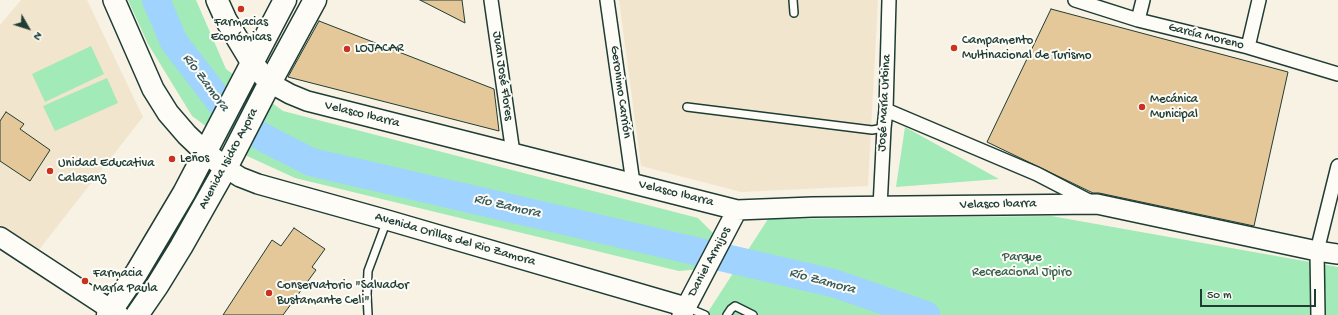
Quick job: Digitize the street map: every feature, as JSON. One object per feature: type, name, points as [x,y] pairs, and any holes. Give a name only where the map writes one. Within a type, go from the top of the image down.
[{"type":"highway","name":"Avenida Isidro Ayora","points":[[113,313],[161,233],[208,149],[285,0]]},
{"type":"highway","name":"Avenida Isidro Ayora","points":[[137,315],[181,247],[228,165],[267,88],[315,0]]},
{"type":"main road","points":[[114,0],[153,89],[168,113],[187,135],[228,165]]},
{"type":"main road","points":[[217,0],[248,71],[267,88]]},
{"type":"main road","name":"Velasco Ibarra","points":[[267,88],[290,94],[308,101],[737,210],[1097,204],[1317,251],[1338,254]]},
{"type":"main road","name":"Avenida Orillas del Rio Zamora","points":[[228,165],[240,177],[258,184],[387,220],[684,311]]},
{"type":"main road","name":"Daniel Armijos","points":[[684,311],[737,210]]},
{"type":"main road","points":[[0,237],[113,313]]},
{"type":"street","name":"Juan José Flores","points":[[492,0],[513,152]]},
{"type":"street","name":"Geronimo Carrión","points":[[607,0],[633,183]]},
{"type":"street","name":"José María Urbina","points":[[880,207],[886,110],[889,0]]},
{"type":"street","name":"García Moreno","points":[[1075,0],[1138,20],[1248,48],[1338,74]]},
{"type":"street","points":[[1138,20],[1143,0]]},
{"type":"street","points":[[1248,48],[1259,0]]},
{"type":"street","name":"Velasco Ibarra","points":[[886,110],[1036,174],[1097,204]]},
{"type":"street","points":[[1318,315],[1317,251],[1338,166]]},
{"type":"lane","points":[[793,0],[794,13]]},
{"type":"lane","points":[[687,107],[872,130],[884,128]]},
{"type":"lane","points":[[368,314],[368,271],[387,220]]},
{"type":"lane","points":[[727,315],[730,309],[735,306],[753,315]]},
{"type":"lane","points":[[684,311],[706,315]]},
{"type":"shaded area","name":"Unidad Educativa Calasanz","points":[[21,0],[87,0],[143,117],[38,251],[0,225],[0,25]]},
{"type":"shaded area","points":[[619,0],[878,0],[868,186],[741,192],[641,166]]},
{"type":"green space","points":[[128,0],[196,0],[226,69],[283,111],[698,218],[713,233],[701,269],[679,271],[295,178],[245,155],[192,116],[148,44]]},
{"type":"green space","points":[[91,46],[104,74],[45,102],[32,74]]},
{"type":"green space","points":[[107,78],[118,103],[55,131],[43,106]]},
{"type":"green space","points":[[905,127],[999,179],[896,187]]},
{"type":"green space","name":"Parque Recreacional Jipiro","points":[[1051,216],[1338,267],[1338,315],[706,315],[768,219]]},
{"type":"building","points":[[420,0],[462,0],[465,23]]},
{"type":"building","name":"Mecánica Municipal","points":[[1051,9],[1288,72],[1254,226],[1099,193],[1093,193],[987,142]]},
{"type":"building","name":"LOJACAR","points":[[319,21],[494,89],[499,131],[288,77]]},
{"type":"building","points":[[6,112],[24,124],[20,129],[50,150],[30,181],[0,161],[0,121]]},
{"type":"building","name":"Conservatorio \"Salvador Bustamante Celi\"","points":[[294,228],[325,249],[312,267],[316,270],[283,315],[223,315],[272,240],[281,246]]},
{"type":"waterway","name":"Río Zamora","points":[[156,0],[174,42],[233,119],[266,139],[311,162],[833,283],[926,315]]},
{"type":"place","name":"Farmacias Económicas","points":[[241,9]]},
{"type":"place","name":"Campamento Multinacional de Turismo","points":[[954,48]]},
{"type":"place","name":"LOJACAR","points":[[347,49]]},
{"type":"place","name":"Mecánica Municipal","points":[[1142,107]]},
{"type":"place","name":"Leños","points":[[172,159]]},
{"type":"place","name":"Unidad Educativa Calasanz","points":[[50,171]]},
{"type":"place","name":"Farmacia María Paula","points":[[85,281]]},
{"type":"place","name":"Conservatorio \"Salvador Bustamante Celi\"","points":[[269,293]]}]
